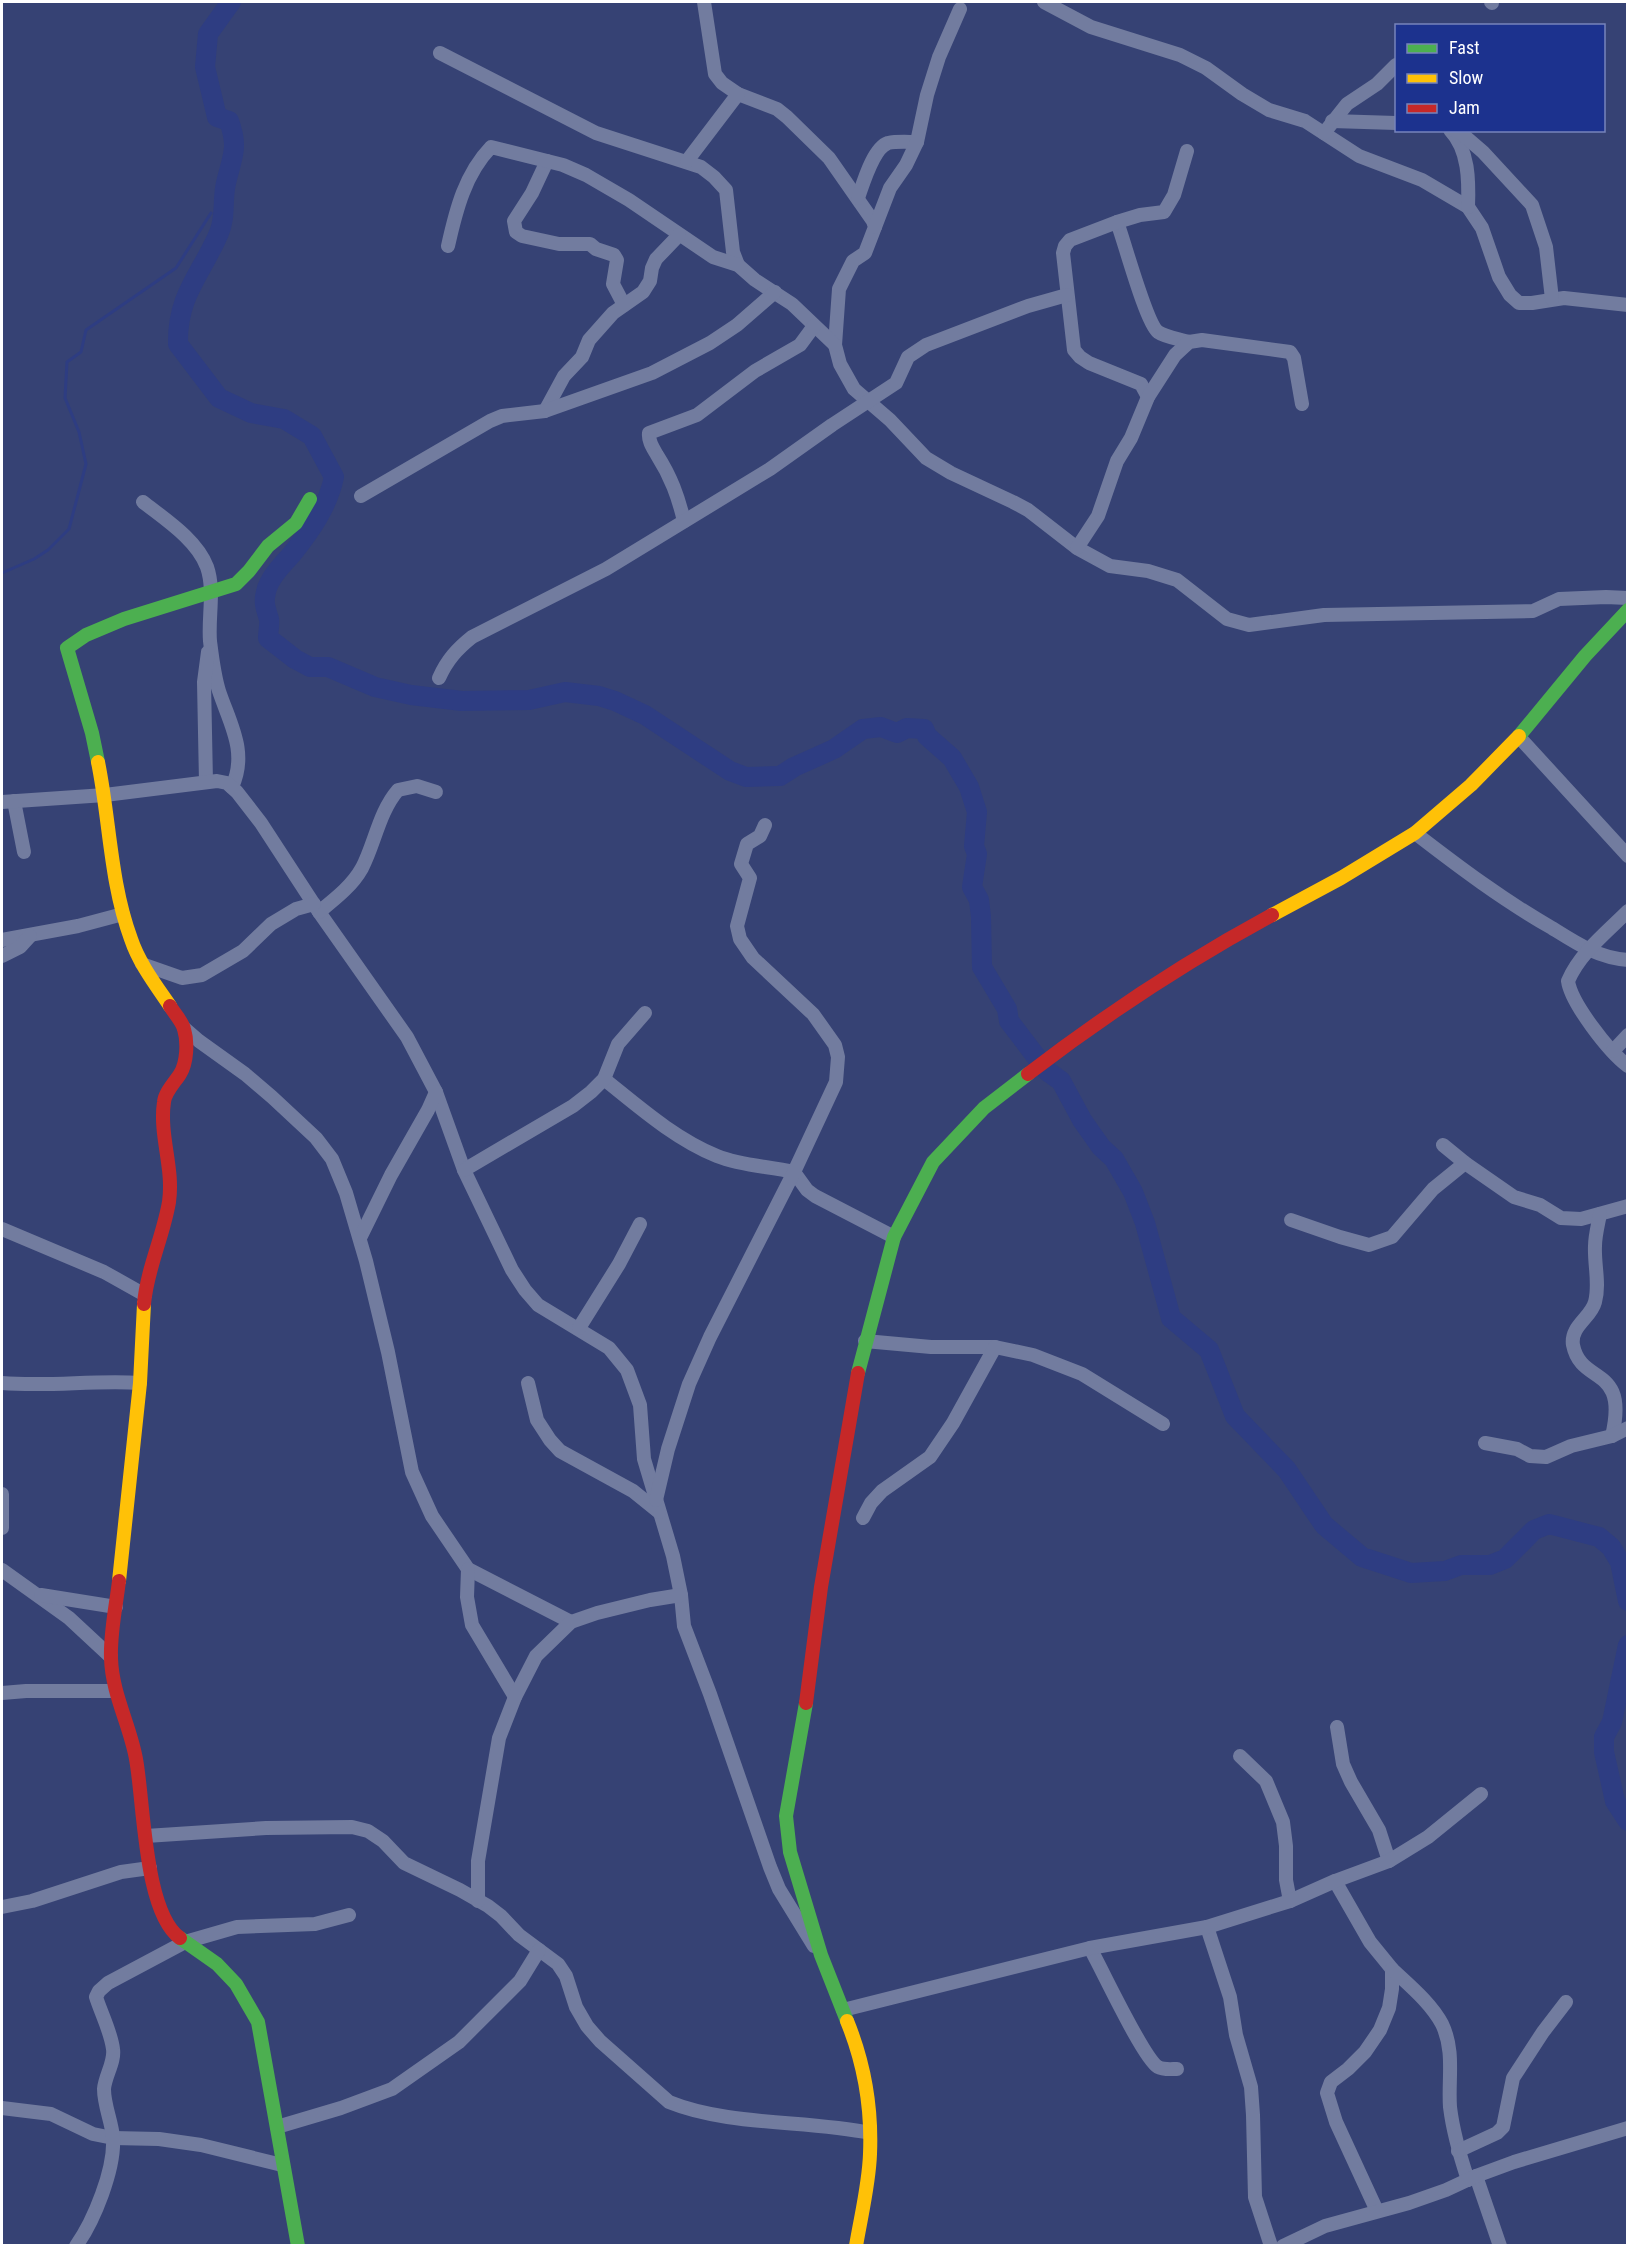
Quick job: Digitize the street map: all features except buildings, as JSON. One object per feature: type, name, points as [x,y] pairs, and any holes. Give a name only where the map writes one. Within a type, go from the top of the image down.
[{"type":"street","points":[[704,2],[716,74],[722,83],[738,94],[777,109],[787,117],[829,158],[858,198],[875,227]]},
{"type":"street","points":[[1044,2],[1091,27],[1180,55],[1206,68],[1269,110],[1305,121],[1359,156],[1422,180],[1468,207],[1482,228],[1499,277],[1510,295],[1519,303],[1564,298],[1628,305]]},
{"type":"street","points":[[960,9],[939,57],[927,94],[917,142],[906,165],[890,188],[865,252],[853,261],[839,289],[835,345],[845,376],[854,389],[870,401],[926,458],[951,473],[1028,510],[1077,548],[1110,566],[1148,571],[1177,580],[1227,619],[1249,625],[1324,615],[1533,611],[1558,599],[1628,598]]},
{"type":"street","points":[[440,53],[596,133],[661,156],[687,161],[701,167],[726,190],[733,252],[738,265]]},
{"type":"street","points":[[1324,134],[1332,121],[1347,105],[1377,84],[1395,66]]},
{"type":"street","points":[[687,161],[738,94]]},
{"type":"street","points":[[1332,121],[1395,123]]},
{"type":"street","points":[[1454,132],[1465,158],[1468,207]]},
{"type":"street","points":[[1458,132],[1483,152],[1532,205],[1546,247],[1552,299]]},
{"type":"street","points":[[858,198],[872,162],[882,146],[889,143],[917,142]]},
{"type":"street","points":[[448,246],[456,212],[469,177],[491,147],[563,165],[586,175],[629,200],[712,257],[738,265],[755,280],[792,304],[835,345]]},
{"type":"street","points":[[1148,397],[1141,384],[1089,363],[1074,350],[1062,253],[1070,240],[1140,215],[1164,212],[1174,195],[1187,151]]},
{"type":"street","points":[[547,161],[532,193],[514,220],[516,232],[522,236],[559,244],[590,244],[596,249],[614,255],[617,260],[613,284],[624,305]]},
{"type":"street","points":[[1117,222],[1141,295],[1155,328],[1160,333],[1189,342],[1202,340],[1290,352],[1294,358],[1302,404]]},
{"type":"street","points":[[545,411],[564,376],[582,357],[589,340],[613,313],[647,287],[656,260],[679,235]]},
{"type":"street","points":[[361,496],[490,421],[502,416],[545,411],[670,365],[737,325],[776,292]]},
{"type":"street","points":[[439,678],[446,662],[472,637],[606,569],[770,469],[896,383],[908,357],[926,345],[1028,306],[1067,295]]},
{"type":"street","points":[[684,521],[671,477],[653,448],[648,437],[649,433],[697,415],[755,371],[800,345],[814,326]]},
{"type":"street","points":[[1077,548],[1098,516],[1117,460],[1131,438],[1148,397],[1175,355],[1189,342]]},
{"type":"street","points":[[310,500],[294,526],[268,547],[244,577],[227,588],[168,604],[85,635],[67,646],[92,733],[105,795],[107,829],[123,914],[142,964],[184,1028],[272,1096],[332,1159],[346,1193],[360,1238],[388,1352],[412,1473],[432,1516],[468,1569],[571,1622]]},
{"type":"street","points":[[143,502],[184,536],[202,557],[210,581],[210,639],[204,682],[206,782]]},
{"type":"street","points":[[856,2246],[870,2156],[865,2073],[856,2043],[821,1955],[789,1852],[786,1816],[809,1685],[821,1587],[837,1487],[865,1341],[894,1237],[933,1162],[984,1108],[1080,1034],[1215,946],[1341,878],[1414,833],[1471,785],[1519,737],[1586,656],[1628,610]]},
{"type":"street","points":[[210,639],[216,678],[230,716],[238,752],[239,770],[232,788]]},
{"type":"street","points":[[1519,737],[1628,856]]},
{"type":"street","points":[[24,852],[8,801],[105,795],[222,781],[232,788],[261,823],[316,908],[407,1037],[436,1092],[464,1170],[512,1270],[525,1290],[538,1305],[609,1348],[627,1370],[640,1405],[644,1459],[673,1556],[681,1595],[684,1626],[770,1867],[793,1914],[821,1955]]},
{"type":"street","points":[[142,964],[182,978],[202,975],[243,951],[271,924],[296,909],[316,908],[352,883],[362,868],[389,803],[398,790],[417,786],[436,792]]},
{"type":"street","points":[[658,1507],[668,1449],[689,1384],[836,1082],[838,1058],[835,1045],[813,1014],[753,958],[740,939],[737,926],[750,878],[741,864],[747,844],[760,836],[765,825]]},
{"type":"street","points":[[1414,833],[1472,878],[1589,950],[1608,958],[1628,960]]},
{"type":"street","points":[[1628,911],[1589,950],[1568,981],[1573,997],[1598,1035],[1628,1066]]},
{"type":"street","points":[[2,940],[30,936],[123,914]]},
{"type":"street","points":[[2,956],[20,947],[30,936]]},
{"type":"street","points":[[464,1170],[573,1106],[591,1092],[604,1079],[618,1044],[645,1013]]},
{"type":"street","points":[[184,1028],[186,1046],[182,1071],[164,1098],[163,1111],[170,1177],[168,1216],[152,1259],[144,1295],[140,1383],[111,1657],[115,1691],[136,1758],[150,1868],[166,1922],[185,1942],[217,1964],[236,1984],[258,2022],[298,2246]]},
{"type":"street","points":[[1613,1051],[1628,1035]]},
{"type":"street","points":[[604,1079],[658,1122],[686,1140],[717,1156],[794,1172],[807,1190],[815,1196],[894,1237]]},
{"type":"street","points":[[360,1238],[436,1092]]},
{"type":"street","points":[[1443,1145],[1514,1197],[1540,1205],[1562,1218],[1581,1219],[1628,1206]]},
{"type":"street","points":[[1291,1220],[1369,1245],[1392,1237],[1433,1189],[1465,1163]]},
{"type":"street","points":[[1600,1214],[1595,1245],[1596,1301],[1592,1312],[1576,1329],[1574,1346],[1578,1358],[1607,1380],[1619,1396],[1619,1418],[1612,1436]]},
{"type":"street","points":[[579,1328],[604,1289],[640,1224]]},
{"type":"street","points":[[2,1229],[104,1272],[144,1295]]},
{"type":"street","points":[[865,1341],[931,1347],[995,1347],[1033,1355],[1082,1374],[1162,1424]]},
{"type":"street","points":[[862,1518],[882,1491],[930,1457],[953,1423],[995,1347]]},
{"type":"street","points":[[2,1383],[28,1385],[140,1383]]},
{"type":"street","points":[[528,1383],[537,1420],[549,1440],[560,1451],[658,1507]]},
{"type":"street","points":[[1485,1443],[1508,1446],[1530,1456],[1546,1457],[1571,1446],[1612,1436],[1628,1428]]},
{"type":"street","points":[[2,1494],[2,1528]]},
{"type":"street","points":[[468,1569],[467,1597],[472,1625],[514,1697]]},
{"type":"street","points":[[4,1575],[38,1594],[69,1618],[111,1657]]},
{"type":"street","points":[[38,1594],[116,1607]]},
{"type":"street","points":[[478,1901],[478,1861],[499,1738],[514,1697],[536,1656],[571,1622],[597,1613],[681,1595]]},
{"type":"street","points":[[2,1693],[115,1691]]},
{"type":"street","points":[[1337,1727],[1343,1764],[1378,1830],[1389,1861]]},
{"type":"street","points":[[1240,1756],[1266,1781],[1283,1822],[1286,1880],[1290,1901]]},
{"type":"street","points":[[843,2010],[1090,1948],[1207,1928],[1290,1901],[1389,1861],[1428,1837],[1482,1794]]},
{"type":"street","points":[[146,1836],[248,1829],[352,1827],[363,1829],[375,1835],[404,1863],[460,1890],[501,1916],[519,1935],[558,1964],[563,1970],[576,2007],[593,2035],[669,2102],[681,2107],[726,2116],[870,2133]]},
{"type":"street","points":[[2,1907],[32,1901],[121,1872],[150,1868]]},
{"type":"street","points":[[1335,1881],[1370,1942],[1392,1969],[1418,1993],[1442,2024],[1450,2054],[1450,2107],[1458,2151],[1472,2178],[1500,2246]]},
{"type":"street","points":[[76,2246],[102,2195],[113,2138],[104,2087],[113,2050],[96,1997],[99,1991],[108,1983],[185,1942],[237,1927],[315,1924],[349,1915]]},
{"type":"street","points":[[1207,1928],[1228,1990],[1236,2035],[1251,2087],[1255,2196],[1271,2246]]},
{"type":"street","points":[[1090,1948],[1131,2027],[1155,2064],[1159,2068],[1177,2069]]},
{"type":"street","points":[[277,2127],[341,2108],[392,2089],[459,2042],[520,1981],[539,1950]]},
{"type":"street","points":[[1377,2211],[1336,2122],[1327,2093],[1331,2082],[1365,2052],[1380,2030],[1391,1998],[1392,1969]]},
{"type":"street","points":[[1458,2151],[1497,2133],[1503,2127],[1513,2078],[1566,2002]]},
{"type":"street","points":[[2,2108],[51,2114],[93,2134],[113,2138],[159,2139],[201,2145],[282,2165]]},
{"type":"street","points":[[1283,2246],[1325,2226],[1446,2190],[1514,2162],[1628,2128]]},
{"type":"waterway","points":[[231,2],[208,34],[205,67],[217,117],[229,121],[234,138],[234,152],[225,189],[221,227],[186,298],[181,312],[178,344],[219,398],[251,413],[284,419],[312,436],[334,477],[328,498],[312,527],[270,582],[265,599],[269,621],[268,638],[295,659],[310,667],[328,667],[375,687],[411,695],[462,701],[529,700],[565,692],[599,696],[645,715],[730,771],[746,777],[780,776],[834,749],[863,729],[881,727],[897,733],[907,728],[924,729],[927,736],[952,758],[969,787],[977,812],[974,846],[977,854],[972,887],[979,900],[982,967],[1007,1009],[1009,1021],[1047,1071],[1061,1081],[1082,1120],[1101,1147],[1114,1159],[1133,1192],[1145,1223],[1171,1318],[1209,1350],[1235,1416],[1287,1470],[1324,1525],[1362,1557],[1411,1573],[1445,1571],[1461,1565],[1490,1565],[1505,1559],[1534,1530],[1549,1524],[1599,1537],[1611,1547],[1620,1562],[1628,1601]]},
{"type":"waterway","points":[[2,573],[48,550],[69,529],[86,464],[79,432],[65,398],[67,362],[81,352],[86,330],[176,268],[211,213]]},
{"type":"waterway","points":[[1628,1645],[1612,1722],[1604,1737],[1604,1752],[1615,1801],[1628,1821]]},
{"type":"traffic: fast","points":[[98,762],[92,733],[67,648],[86,635],[124,619],[236,584],[268,546],[296,523],[310,499]]},
{"type":"traffic: fast","points":[[1519,736],[1585,656],[1628,610]]},
{"type":"traffic: fast","points":[[858,1373],[894,1237],[933,1162],[984,1108],[1028,1074]]},
{"type":"traffic: fast","points":[[806,1703],[786,1816],[790,1852],[821,1955],[847,2021]]},
{"type":"traffic: fast","points":[[180,1938],[217,1964],[236,1984],[258,2022],[298,2246]]},
{"type":"traffic: slow","points":[[1272,915],[1341,878],[1415,833],[1471,785],[1519,736]]},
{"type":"traffic: slow","points":[[98,762],[114,874],[124,917],[138,956],[170,1006]]},
{"type":"traffic: slow","points":[[119,1581],[140,1383],[144,1304]]},
{"type":"traffic: slow","points":[[847,2021],[863,2070],[870,2120],[868,2177],[856,2246]]},
{"type":"traffic: jam","points":[[1028,1074],[1147,990],[1272,915]]},
{"type":"traffic: jam","points":[[144,1304],[148,1278],[169,1202],[170,1177],[163,1127],[164,1102],[168,1091],[180,1074],[186,1052],[183,1026],[170,1006]]},
{"type":"traffic: jam","points":[[806,1703],[821,1587],[858,1373]]},
{"type":"traffic: jam","points":[[119,1581],[111,1639],[114,1684],[136,1759],[152,1881],[168,1925],[180,1938]]}]
